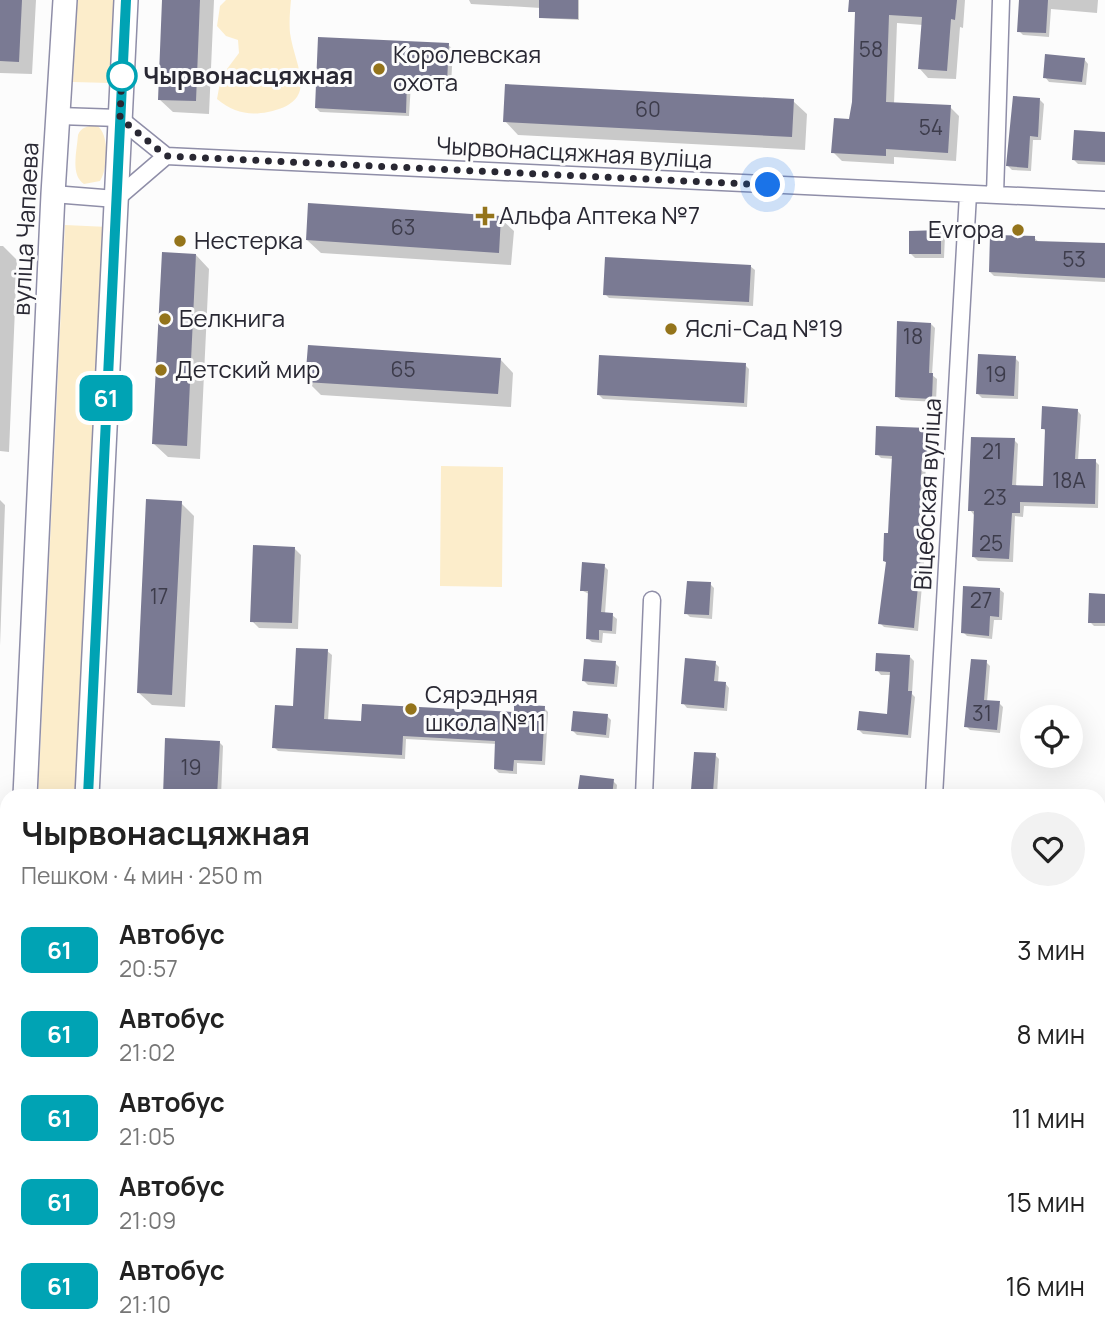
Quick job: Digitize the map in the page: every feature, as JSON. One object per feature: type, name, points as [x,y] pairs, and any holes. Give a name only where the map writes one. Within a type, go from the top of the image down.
[{"type":"main road","name":"вуліца Чапаева","points":[[25,789],[53,194],[65,0]]},
{"type":"main road","points":[[88,789],[126,0]]},
{"type":"street","points":[[995,195],[1001,0]]},
{"type":"street","points":[[53,194],[116,199],[166,156],[120,118],[59,116]]},
{"type":"street","name":"Чырвонасцяжная вуліца","points":[[166,156],[1105,200]]},
{"type":"street","name":"Віцебская вуліца","points":[[934,789],[968,194]]},
{"type":"street","points":[[644,789],[652,600]]},
{"type":"shaded area","points":[[77,0],[114,0],[110,83],[73,82]]},
{"type":"shaded area","points":[[226,0],[291,0],[290,33],[301,82],[300,91],[294,100],[284,107],[268,112],[247,113],[235,110],[217,99],[221,77],[239,53],[238,40],[226,36],[217,26],[220,6]]},
{"type":"shaded area","points":[[96,125],[101,129],[106,143],[105,168],[100,181],[84,184],[76,169],[78,135],[88,126]]},
{"type":"shaded area","points":[[65,225],[108,227],[80,789],[38,789]]},
{"type":"shaded area","points":[[441,466],[503,467],[502,587],[440,586]]},
{"type":"building","points":[[0,0],[22,0],[19,62],[0,61]]},
{"type":"building","points":[[162,0],[200,0],[196,101],[158,100]]},
{"type":"building","points":[[539,0],[578,0],[578,19],[539,18]]},
{"type":"building","points":[[849,0],[957,0],[955,20],[951,19],[947,71],[918,69],[922,17],[889,15],[886,102],[951,105],[948,153],[886,149],[886,156],[831,153],[834,118],[849,119],[852,102],[855,12],[848,12]]},
{"type":"building","points":[[1019,0],[1048,0],[1046,33],[1017,32]]},
{"type":"building","points":[[318,37],[449,43],[447,82],[407,80],[406,113],[315,108]]},
{"type":"building","points":[[1045,54],[1085,58],[1082,82],[1043,78]]},
{"type":"building","points":[[505,84],[794,99],[792,137],[503,122]]},
{"type":"building","points":[[1013,96],[1040,98],[1038,137],[1030,136],[1028,168],[1006,166]]},
{"type":"building","points":[[1074,130],[1105,132],[1105,162],[1072,160]]},
{"type":"building","points":[[308,203],[501,216],[499,253],[306,240]]},
{"type":"building","points":[[941,230],[941,254],[909,254],[909,231]]},
{"type":"building","points":[[990,235],[1035,236],[1035,241],[1105,243],[1105,278],[989,272]]},
{"type":"building","points":[[162,252],[196,254],[187,446],[152,444]]},
{"type":"building","points":[[605,257],[751,265],[749,302],[603,295]]},
{"type":"building","points":[[897,321],[931,323],[929,373],[933,373],[932,399],[895,397]]},
{"type":"building","points":[[308,345],[501,358],[498,394],[305,382]]},
{"type":"building","points":[[978,354],[1016,356],[1014,396],[976,394]]},
{"type":"building","points":[[599,355],[746,363],[744,403],[597,395]]},
{"type":"building","points":[[1042,406],[1078,409],[1075,459],[1096,459],[1095,504],[1020,502],[1020,513],[1012,513],[1009,559],[972,557],[974,511],[968,511],[971,437],[1015,438],[1012,485],[1043,486],[1045,429],[1041,429]]},
{"type":"building","points":[[876,426],[928,428],[927,457],[922,457],[919,534],[923,534],[914,628],[878,624],[886,562],[883,561],[884,533],[888,533],[892,456],[875,455]]},
{"type":"building","points":[[146,499],[182,501],[172,695],[137,693]]},
{"type":"building","points":[[253,545],[295,547],[292,623],[250,622]]},
{"type":"building","points":[[582,562],[605,564],[601,612],[613,613],[612,631],[599,630],[599,640],[586,639],[588,591],[580,591]]},
{"type":"building","points":[[687,581],[711,582],[709,615],[684,614]]},
{"type":"building","points":[[963,586],[1000,588],[999,617],[990,616],[989,636],[961,633]]},
{"type":"building","points":[[1089,593],[1105,594],[1105,623],[1088,623]]},
{"type":"building","name":"Сярэдняя школа №11","points":[[296,648],[328,649],[324,719],[361,721],[362,704],[514,712],[514,704],[545,706],[542,761],[514,760],[513,771],[494,769],[495,741],[403,736],[402,755],[272,748],[275,705],[293,706]]},
{"type":"building","points":[[876,653],[910,655],[908,691],[912,691],[908,735],[857,730],[859,711],[887,714],[890,672],[875,671]]},
{"type":"building","points":[[685,658],[716,661],[714,681],[726,682],[724,708],[681,704]]},
{"type":"building","points":[[584,659],[616,661],[614,684],[582,681]]},
{"type":"building","points":[[971,659],[987,660],[984,700],[1000,701],[997,730],[964,727]]},
{"type":"building","points":[[573,711],[608,714],[606,735],[571,731]]},
{"type":"building","points":[[165,738],[220,741],[217,789],[163,789]]},
{"type":"building","points":[[694,752],[716,753],[713,789],[691,789]]},
{"type":"building","points":[[580,775],[614,779],[613,789],[578,789]]},
{"type":"bus line","name":"61","points":[[88,789],[126,0]]},
{"type":"place","name":"Королевская охота","points":[[379,69]]},
{"type":"place","name":"Чырвонасцяжная","points":[[122,76]]},
{"type":"place","name":"Альфа Аптека №7","points":[[485,216]]},
{"type":"place","name":"Evropa","points":[[1018,230]]},
{"type":"place","name":"Нестерка","points":[[180,241]]},
{"type":"place","name":"Белкнига","points":[[165,319]]},
{"type":"place","name":"Яслі-Сад №19","points":[[671,329]]},
{"type":"place","name":"Детский мир","points":[[161,370]]},
{"type":"place","name":"Сярэдняя школа №11","points":[[411,709]]},
{"type":"route","points":[[122,76],[122,71],[120,118],[166,156],[768,185]]}]
